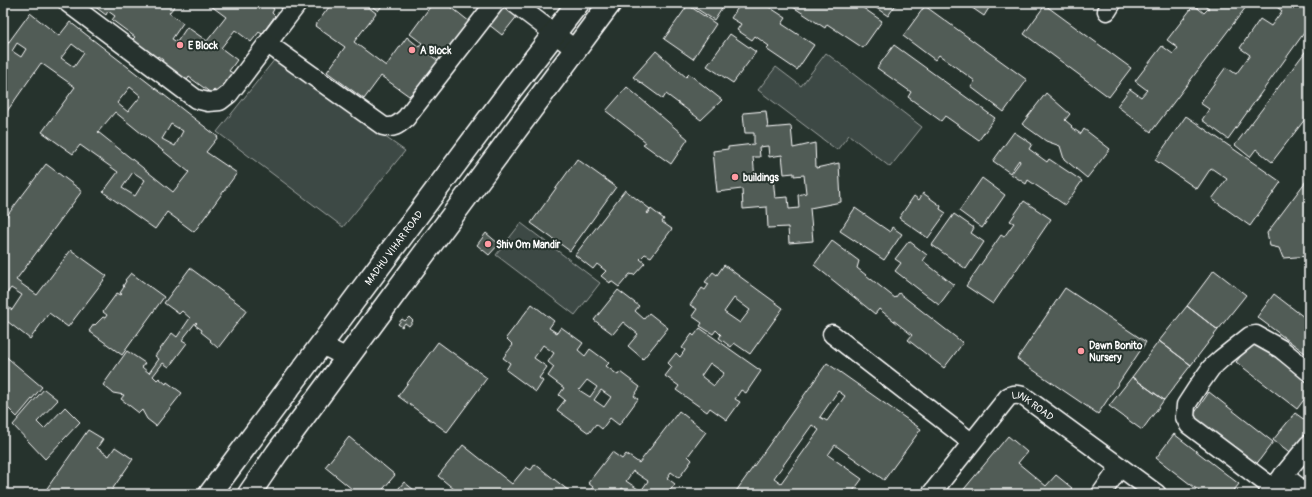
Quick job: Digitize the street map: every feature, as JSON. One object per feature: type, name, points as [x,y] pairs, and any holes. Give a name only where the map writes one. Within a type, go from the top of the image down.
[{"type":"street","points":[[68,3],[196,99],[208,102],[220,101],[229,94],[268,44],[296,4]]},
{"type":"street","points":[[268,44],[383,126],[389,128],[397,125],[406,118],[495,3]]},
{"type":"street","points":[[514,3],[576,50]]},
{"type":"street","name":"MADHU VIHAR ROAD","points":[[210,494],[507,94],[578,3]]},
{"type":"street","points":[[249,494],[277,453],[529,110],[576,50],[610,3]]},
{"type":"street","points":[[832,334],[971,442]]},
{"type":"street","points":[[1308,494],[1275,486],[1189,425],[1185,417],[1186,405],[1211,368],[1250,336],[1256,335],[1281,349],[1309,372]]},
{"type":"street","points":[[322,345],[347,358]]},
{"type":"street","name":"LINK ROAD","points":[[931,494],[971,442],[1012,394],[1023,396],[1157,494]]},
{"type":"street","points":[[1275,486],[1309,444]]},
{"type":"street","points":[[1101,494],[1120,467]]},
{"type":"shaded area","points":[[826,53],[922,127],[890,167],[849,135],[837,150],[758,90],[776,67],[801,86]]},
{"type":"shaded area","points":[[275,59],[405,151],[343,227],[217,132]]},
{"type":"shaded area","points":[[521,223],[600,283],[575,315],[496,255]]},
{"type":"building","name":"E Block","points":[[90,3],[177,3],[169,13],[183,23],[172,39],[177,42],[187,27],[207,41],[226,17],[207,3],[267,3],[274,9],[272,13],[275,16],[262,34],[259,32],[251,42],[235,30],[221,48],[237,60],[229,71],[233,73],[218,93],[214,90],[211,93],[189,77],[186,82],[161,64],[163,60],[158,56],[156,59],[131,41],[135,37],[112,20],[115,16],[108,11],[106,15]]},
{"type":"building","name":"A Block","points":[[332,3],[365,3],[364,4],[376,13],[354,42],[386,66],[407,37],[419,47],[422,43],[410,34],[430,7],[425,3],[446,3],[470,22],[443,59],[427,48],[425,51],[441,63],[409,96],[381,76],[364,99],[327,72],[345,47],[315,26]]},
{"type":"building","points":[[368,3],[384,3],[378,11]]},
{"type":"building","points":[[688,3],[725,3],[714,20]]},
{"type":"building","points":[[741,3],[763,3],[786,18],[782,24],[814,45],[797,70],[766,49],[769,46],[755,36],[752,40],[737,30],[741,24],[731,18]]},
{"type":"building","points":[[791,3],[856,3],[882,21],[863,48],[827,24],[825,28],[790,5]]},
{"type":"building","points":[[869,3],[897,3],[888,16]]},
{"type":"building","points":[[965,3],[992,3],[984,16]]},
{"type":"building","points":[[1202,3],[1241,3],[1246,7],[1151,132],[1117,106],[1130,89],[1141,97],[1147,90],[1135,81],[1162,46],[1173,54],[1178,48],[1167,40],[1194,5],[1204,13],[1209,8]]},
{"type":"building","points":[[1272,3],[1309,3],[1309,26],[1228,139],[1202,120],[1209,109],[1200,103],[1226,67],[1236,74],[1250,55],[1240,48],[1260,19],[1271,26],[1282,11]]},
{"type":"building","points":[[504,4],[518,15],[502,35],[488,24]]},
{"type":"building","points":[[688,5],[716,24],[693,59],[664,39]]},
{"type":"building","points":[[1045,5],[1131,68],[1109,97],[1024,34]]},
{"type":"building","points":[[925,6],[1027,80],[1004,112],[971,87],[975,81],[939,55],[935,60],[903,36]]},
{"type":"building","points":[[30,13],[59,36],[70,22],[218,137],[206,152],[237,173],[194,232],[167,212],[155,229],[103,192],[118,172],[80,145],[73,154],[42,132],[75,87],[41,63],[3,117],[3,50]],"holes":[[[17,43],[26,49],[21,57],[12,51]],[[72,44],[84,53],[74,67],[61,58]],[[130,87],[141,96],[128,112],[117,103]],[[115,112],[189,172],[173,192],[98,132]],[[171,124],[183,131],[175,146],[162,139]]]},
{"type":"building","points":[[730,34],[756,52],[733,83],[707,66]]},
{"type":"building","points":[[894,45],[995,118],[979,140],[945,116],[941,121],[908,97],[911,92],[877,68]]},
{"type":"building","points":[[1308,48],[1309,114],[1272,162],[1256,149],[1250,157],[1235,145]]},
{"type":"building","points":[[656,51],[686,77],[689,74],[722,100],[701,120],[666,94],[663,99],[633,77]]},
{"type":"building","points":[[627,87],[688,139],[671,164],[643,144],[646,142],[606,111]]},
{"type":"building","points":[[1046,93],[1070,114],[1065,120],[1072,126],[1071,127],[1081,134],[1084,129],[1110,149],[1087,178],[1064,159],[1060,146],[1046,141],[1022,124]]},
{"type":"building","name":"buildings","points":[[766,111],[768,128],[791,126],[793,148],[815,143],[816,168],[839,163],[841,202],[810,208],[813,241],[789,243],[788,227],[768,228],[767,207],[743,209],[742,189],[717,192],[713,151],[728,149],[728,147],[754,144],[754,133],[745,133],[743,113]],"holes":[[[768,146],[769,157],[782,155],[784,174],[794,173],[794,176],[804,175],[806,193],[798,195],[799,208],[789,209],[788,197],[775,198],[773,177],[755,179],[753,157],[760,157],[759,147]]]},
{"type":"building","points":[[1186,116],[1281,182],[1250,226],[1212,199],[1227,179],[1211,168],[1197,189],[1155,160]]},
{"type":"building","points":[[1014,132],[1032,144],[1029,149],[1047,162],[1049,159],[1082,181],[1065,205],[1028,180],[1026,184],[1011,174],[1020,162],[1019,160],[1010,173],[993,161]]},
{"type":"building","points":[[577,159],[616,187],[570,251],[531,223]]},
{"type":"building","points":[[46,164],[82,191],[16,280],[37,295],[71,250],[107,276],[68,327],[49,313],[30,339],[3,318],[3,303],[12,310],[22,295],[11,288],[3,298],[3,221]]},
{"type":"building","points":[[133,172],[145,180],[135,196],[122,188]]},
{"type":"building","points":[[1309,177],[1309,256],[1283,258],[1279,248],[1270,246],[1267,233]]},
{"type":"building","points":[[982,178],[1005,195],[982,228],[959,211]]},
{"type":"building","points":[[625,190],[650,209],[647,213],[648,214],[651,209],[664,219],[662,222],[672,229],[651,257],[645,254],[640,259],[645,263],[634,275],[630,274],[619,287],[611,281],[610,283],[601,276],[606,271],[597,264],[593,269],[575,255]]},
{"type":"building","points":[[923,193],[941,206],[940,209],[946,213],[928,238],[899,218],[914,196],[919,200]]},
{"type":"building","points":[[1024,201],[1051,219],[993,304],[966,286],[1001,235],[1004,237],[1014,223],[1010,221]]},
{"type":"building","points":[[855,208],[890,232],[892,227],[902,234],[884,260],[840,231]]},
{"type":"building","points":[[954,214],[974,228],[971,233],[984,242],[966,269],[932,245]]},
{"type":"building","name":"Shiv Om Mandir","points":[[486,233],[499,244],[489,255],[477,245]]},
{"type":"building","points":[[832,241],[859,261],[857,268],[895,298],[899,293],[963,343],[944,368],[908,340],[912,335],[879,309],[875,314],[814,265]]},
{"type":"building","points":[[909,241],[927,255],[923,261],[954,285],[939,305],[895,271],[901,263],[895,259]]},
{"type":"building","points":[[724,265],[783,308],[750,354],[734,343],[731,347],[719,338],[721,335],[716,330],[713,334],[700,326],[702,323],[692,316],[697,309],[690,305],[702,288],[705,290],[709,284],[705,282],[713,272],[717,275]],"holes":[[[734,298],[750,310],[740,323],[724,312]]]},
{"type":"building","points":[[190,268],[247,310],[218,348],[201,332],[202,330],[195,325],[197,323],[196,322],[182,340],[187,343],[169,367],[163,363],[153,376],[157,380],[159,378],[166,384],[167,382],[182,393],[156,426],[147,419],[142,410],[139,413],[121,399],[124,395],[113,393],[103,385],[127,351],[145,363],[142,367],[149,373],[159,359],[155,356],[172,333],[177,337],[190,318],[182,311],[179,314],[164,303]]},
{"type":"building","points":[[1214,270],[1246,295],[1218,330],[1187,306]]},
{"type":"building","points":[[131,273],[164,297],[122,355],[89,331],[94,324],[95,325],[103,317],[105,318],[107,315],[103,312],[117,293],[122,294],[120,293],[124,287],[125,280]]},
{"type":"building","name":"Dawn Bonito Nursery","points":[[1065,288],[1146,342],[1098,414],[1017,359]]},
{"type":"building","points":[[618,290],[639,306],[635,311],[644,319],[649,313],[668,328],[643,359],[628,346],[638,334],[623,322],[613,334],[594,320]]},
{"type":"building","points":[[1274,294],[1309,321],[1309,356],[1257,317]]},
{"type":"building","points":[[532,304],[554,321],[549,328],[557,333],[561,327],[583,343],[578,350],[585,356],[590,349],[609,363],[606,366],[618,375],[620,372],[640,387],[634,396],[638,399],[619,425],[610,418],[602,429],[596,424],[589,433],[557,410],[565,400],[559,395],[564,388],[548,376],[554,367],[548,362],[554,353],[543,345],[534,358],[547,367],[539,378],[543,381],[536,392],[506,370],[510,363],[503,358],[513,345],[506,338]],"holes":[[[587,380],[597,387],[590,397],[579,390]],[[601,390],[611,397],[604,407],[594,400]]]},
{"type":"building","points":[[1187,306],[1218,330],[1191,365],[1159,341]]},
{"type":"building","points":[[409,317],[413,321],[409,326],[405,323],[402,327],[398,324],[402,319],[405,321]]},
{"type":"building","points":[[700,328],[761,371],[746,393],[741,390],[735,399],[740,402],[727,420],[710,408],[707,412],[676,390],[679,386],[665,376],[672,367],[668,363],[676,353],[680,357],[685,350],[682,348],[692,334],[694,336]],"holes":[[[710,363],[724,373],[714,386],[701,376]]]},
{"type":"building","points":[[1253,340],[1309,383],[1309,393],[1297,409],[1236,362]]},
{"type":"building","points":[[1159,341],[1191,365],[1164,400],[1132,377]]},
{"type":"building","points":[[438,342],[487,378],[447,432],[398,396]]},
{"type":"building","points":[[3,354],[42,387],[17,417],[6,406],[3,409]]},
{"type":"building","points":[[827,363],[921,429],[884,480],[835,445],[828,455],[862,479],[851,494],[829,494],[826,492],[824,494],[734,494]],"holes":[[[838,391],[845,396],[827,421],[820,417]],[[812,425],[819,430],[781,483],[774,478]]]},
{"type":"building","points":[[1132,377],[1164,400],[1142,430],[1109,406]]},
{"type":"building","points":[[44,389],[58,400],[37,422],[44,429],[65,407],[80,422],[45,459],[13,425]]},
{"type":"building","points":[[1209,392],[1273,442],[1255,466],[1192,417]]},
{"type":"building","points":[[679,411],[706,432],[688,456],[692,460],[679,478],[671,472],[667,478],[675,484],[667,494],[631,494],[622,488],[617,494],[589,493],[593,487],[588,483],[612,452],[622,459],[626,454],[639,463]],"holes":[[[633,471],[648,481],[641,491],[626,481]]]},
{"type":"building","points":[[1295,413],[1309,423],[1309,435],[1293,456],[1273,440]]},
{"type":"building","points":[[88,430],[103,439],[97,448],[109,456],[115,447],[133,459],[109,494],[43,494]]},
{"type":"building","points":[[1174,434],[1239,484],[1231,494],[1203,494],[1156,458]]},
{"type":"building","points":[[1008,436],[1027,452],[1018,463],[1046,486],[1056,475],[1072,488],[1067,494],[960,494]]},
{"type":"building","points":[[349,437],[395,475],[379,494],[358,494],[325,467]]},
{"type":"building","points":[[463,445],[512,484],[526,467],[531,470],[535,464],[569,491],[566,494],[460,494],[438,476]]},
{"type":"building","points":[[404,482],[419,494],[394,494]]},
{"type":"place","name":"E Block","points":[[180,45]]},
{"type":"place","name":"A Block","points":[[412,50]]},
{"type":"place","name":"buildings","points":[[735,177]]},
{"type":"place","name":"Shiv Om Mandir","points":[[488,244]]},
{"type":"place","name":"Dawn Bonito Nursery","points":[[1081,351]]}]
